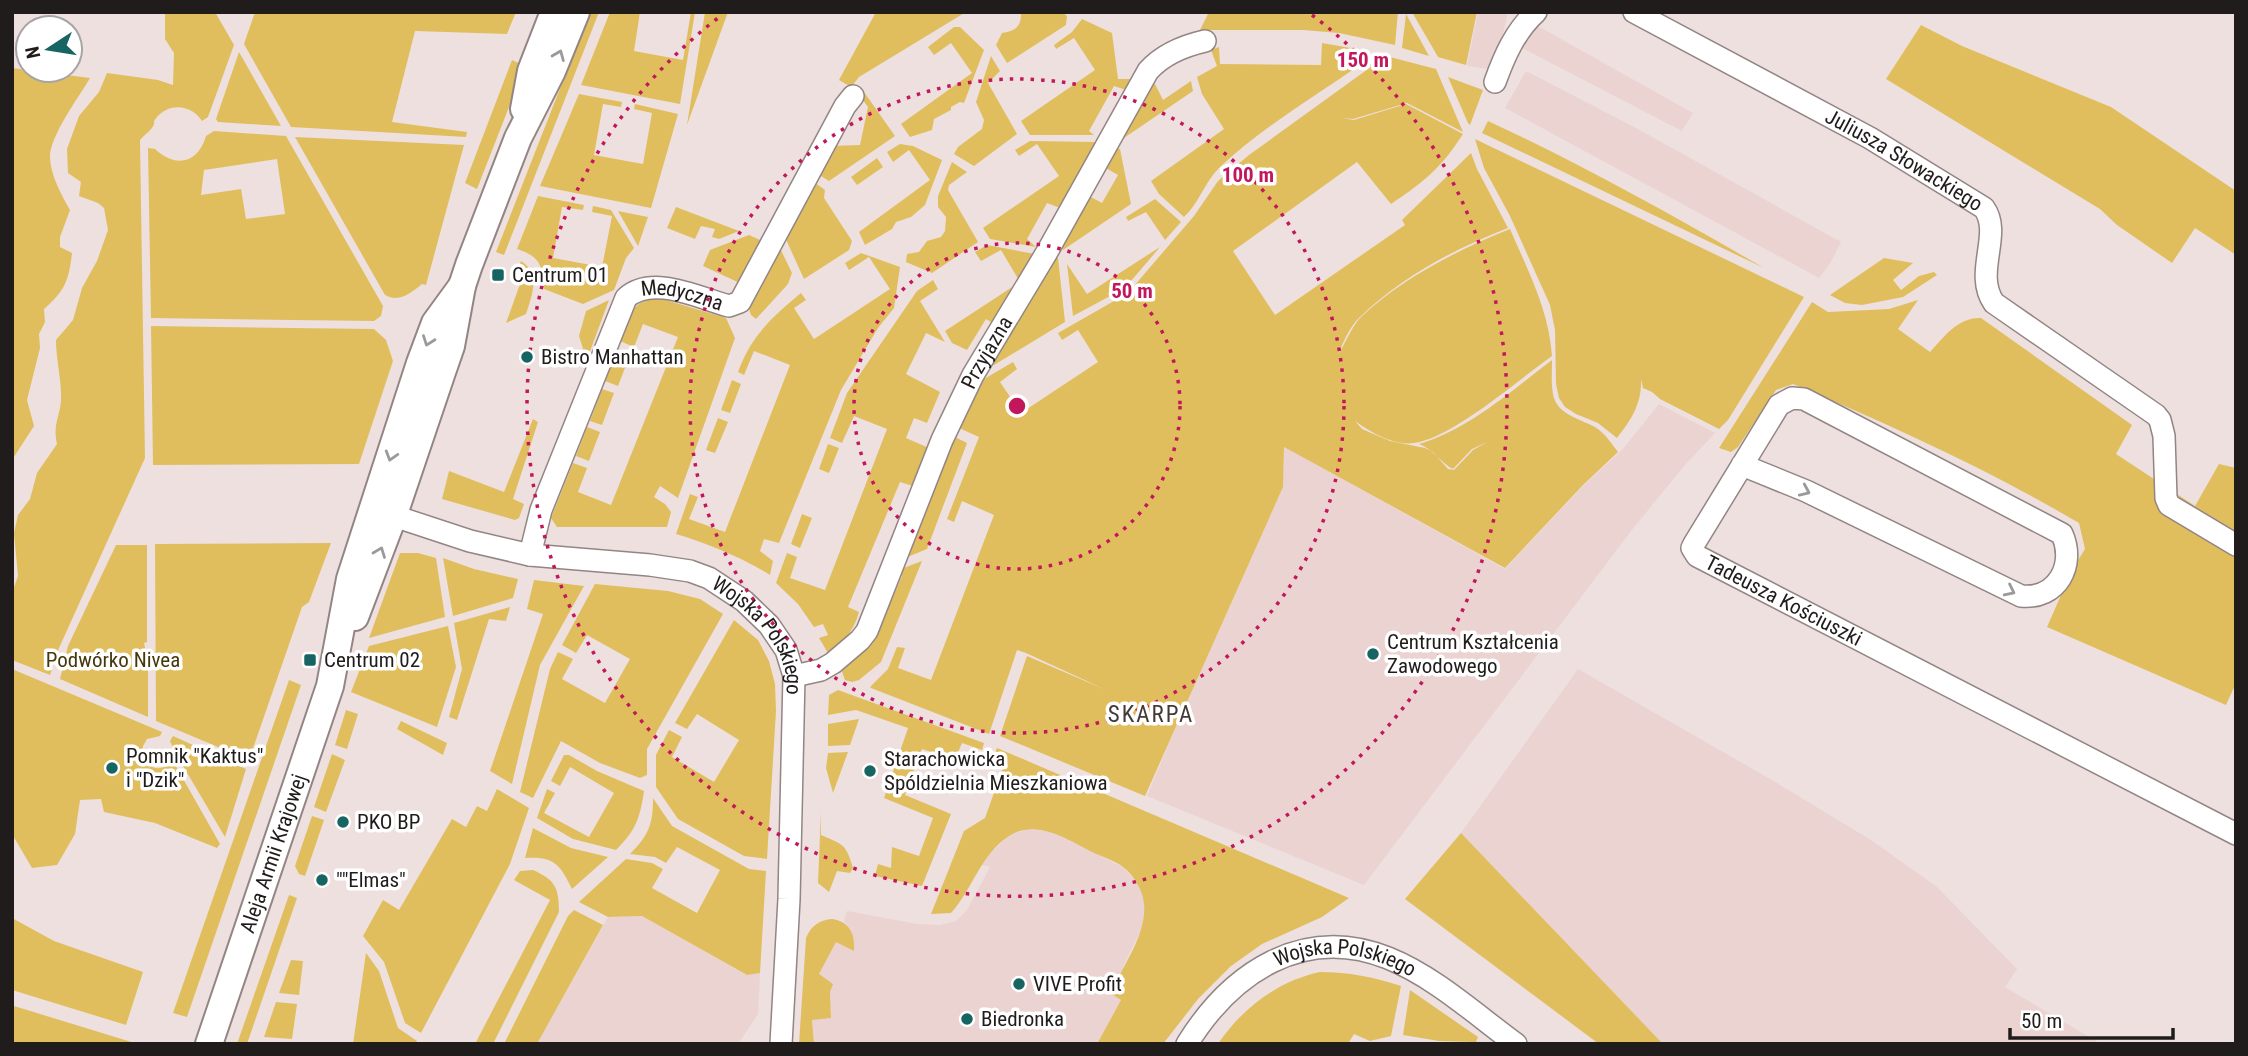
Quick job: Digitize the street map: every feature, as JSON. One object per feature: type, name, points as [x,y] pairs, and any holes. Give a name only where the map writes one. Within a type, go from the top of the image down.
[{"type":"street","name":"Aleja Armii Krajowej","points":[[518,138],[531,71],[554,12]]},
{"type":"street","name":"Aleja Armii Krajowej","points":[[209,1044],[384,513],[435,323],[461,286],[518,138],[552,71],[576,12]]},
{"type":"street","name":"Juliusza Słowackiego","points":[[1634,12],[1870,138],[1984,208],[1991,220],[1987,290],[1994,303],[2156,415],[2163,428],[2165,486],[2169,505],[2236,545]]},
{"type":"street","points":[[1495,82],[1504,59],[1532,15]]},
{"type":"street","name":"Przyjazna","points":[[794,676],[821,670],[834,663],[867,631],[942,440],[973,376],[1048,252],[1148,71],[1171,53],[1205,41]]},
{"type":"street","name":"Medyczna","points":[[530,555],[541,510],[626,298],[634,290],[657,286],[729,306],[740,302],[845,106],[853,96]]},
{"type":"street","name":"Tadeusza Kościuszki","points":[[1742,465],[1806,491],[2021,596],[2040,596],[2053,588],[2064,571],[2066,560],[2067,545],[2062,534],[1804,400],[1793,398],[1779,405],[1742,465],[1694,544],[1692,552],[2236,834]]},
{"type":"street","name":"Wojska Polskiego","points":[[384,513],[470,541],[530,555],[690,571],[709,578],[744,601],[769,625],[786,650],[794,676],[789,899],[781,1044]]},
{"type":"street","name":"Wojska Polskiego","points":[[1187,1044],[1201,1021],[1219,1000],[1242,981],[1287,954],[1305,948],[1328,946],[1387,957],[1409,968],[1516,1044]]},
{"type":"shaded area","points":[[1478,12],[1508,12],[1495,70],[1467,66]]},
{"type":"shaded area","points":[[1534,24],[1693,113],[1682,131],[1520,47]]},
{"type":"shaded area","points":[[1526,71],[1636,128],[1841,242],[1831,262],[1819,278],[1505,108]]},
{"type":"shaded area","name":"Centrum Kształcenia Zawodowego","points":[[1659,404],[1715,433],[1631,531],[1364,885],[1147,796],[1283,487],[1284,447],[1505,569],[1583,486],[1623,449]]},
{"type":"shaded area","points":[[1578,669],[1871,840],[1937,887],[2017,969],[2005,987],[2101,1044],[1663,1044],[1461,833]]},
{"type":"shaded area","points":[[1028,829],[1053,832],[1124,868],[1137,882],[1144,900],[1144,924],[1110,993],[1121,1000],[1097,1044],[814,1044],[812,1020],[831,1017],[830,992],[819,974],[836,941],[854,951],[851,929],[844,921],[847,911],[917,924],[940,925],[956,921],[967,910],[990,867],[982,865],[990,853],[1010,835]]},
{"type":"shaded area","points":[[642,916],[746,975],[760,973],[758,1014],[738,1044],[537,1044],[608,917]]},
{"type":"green space","points":[[165,12],[215,12],[234,45],[208,117],[202,121],[187,109],[168,109],[157,117],[152,128],[140,140],[145,458],[59,648],[50,675],[12,660],[12,593],[18,576],[14,533],[18,515],[30,499],[37,473],[57,444],[56,430],[61,395],[56,340],[73,320],[82,288],[97,261],[108,230],[104,208],[79,196],[81,182],[68,173],[67,149],[79,116],[99,92],[107,73],[158,80],[173,85],[174,53],[165,39]]},
{"type":"green space","points":[[255,12],[516,12],[507,34],[415,31],[392,122],[467,132],[466,137],[291,127],[244,44]]},
{"type":"green space","points":[[590,12],[599,12],[504,255],[496,252]]},
{"type":"green space","points":[[610,12],[640,12],[634,51],[683,60],[691,12],[695,12],[680,104],[581,85]]},
{"type":"green space","points":[[705,12],[728,12],[687,125]]},
{"type":"green space","points":[[876,12],[966,12],[859,77],[851,87],[839,80]]},
{"type":"green space","points":[[1062,12],[1067,16],[1066,25],[1007,63],[996,45],[1002,33],[1014,30],[1021,14]]},
{"type":"green space","points":[[1209,12],[1398,12],[1395,45],[1339,33],[1303,30],[1200,30]]},
{"type":"green space","points":[[1412,12],[1477,12],[1466,65],[1438,57]]},
{"type":"green space","points":[[1406,14],[1429,56],[1402,48]]},
{"type":"green space","points":[[1082,19],[1112,33],[1118,79],[1132,79],[1126,90],[1114,86],[1089,131],[1094,135],[1030,135],[1021,121],[1095,70],[1074,38],[1056,49],[1054,45],[1072,32]]},
{"type":"green space","points":[[1921,25],[1962,46],[2111,107],[2236,191],[2236,255],[2195,228],[2172,263],[2117,225],[2100,209],[1886,79]]},
{"type":"green space","points":[[954,27],[960,27],[984,50],[964,103],[960,102],[934,119],[932,130],[910,137],[901,124],[972,73],[951,43],[934,55],[928,47]]},
{"type":"green space","points":[[1322,43],[1362,50],[1364,62],[1271,125],[1236,153],[1214,174],[1184,217],[1159,194],[1151,181],[1224,129],[1202,94],[1197,77],[1217,66],[1211,50],[1219,47],[1220,64],[1321,65]]},
{"type":"green space","points":[[239,52],[281,126],[218,122],[216,119]]},
{"type":"green space","points":[[991,56],[1000,71],[988,83],[1017,134],[974,166],[954,154],[958,147],[982,129],[984,120],[976,102]]},
{"type":"green space","points":[[1386,56],[1436,69],[1463,132],[1407,103],[1353,119],[1341,118],[1354,120],[1406,104],[1463,134],[1447,156],[1422,181],[1391,204],[1357,162],[1233,251],[1275,315],[1405,225],[1402,220],[1471,153],[1508,228],[1449,254],[1393,289],[1356,321],[1338,354],[1357,321],[1394,290],[1451,256],[1510,229],[1542,307],[1552,356],[1466,419],[1430,439],[1414,443],[1398,442],[1374,433],[1355,421],[1362,429],[1390,441],[1431,451],[1419,444],[1455,429],[1472,419],[1552,360],[1552,390],[1555,401],[1570,415],[1599,429],[1618,452],[1505,568],[1284,447],[1283,487],[1145,796],[1000,736],[1027,656],[1106,690],[1026,653],[1017,650],[989,734],[871,688],[888,669],[897,647],[905,648],[898,668],[931,680],[994,515],[962,501],[954,522],[947,519],[979,437],[959,428],[979,382],[1013,362],[1017,369],[1000,382],[1021,413],[1098,362],[1078,330],[1062,340],[1058,333],[1128,293],[1194,216],[1218,181],[1249,155]],"holes":[[[1487,442],[1473,450],[1454,470],[1448,469],[1436,456],[1453,469],[1472,449]]]},
{"type":"green space","points":[[512,60],[525,66],[477,189],[465,183]]},
{"type":"green space","points":[[12,68],[14,84],[84,84],[84,77],[90,78],[59,128],[51,149],[52,171],[70,210],[60,237],[60,247],[72,253],[65,284],[44,309],[45,322],[39,334],[40,348],[27,400],[34,426],[12,460]]},
{"type":"green space","points":[[1448,77],[1483,90],[1470,125],[1468,123]]},
{"type":"green space","points":[[1191,81],[1193,91],[1121,140],[1152,85],[1155,84],[1163,100]]},
{"type":"green space","points":[[864,92],[895,136],[829,181],[816,173],[830,146],[860,145],[868,107],[860,96]]},
{"type":"green space","points":[[579,94],[622,102],[621,107],[603,104],[594,155],[643,164],[652,113],[634,109],[635,104],[678,114],[651,208],[540,186]]},
{"type":"green space","points":[[1488,121],[1628,191],[1764,268],[1482,133]]},
{"type":"green space","points":[[214,131],[286,136],[383,306],[381,316],[374,321],[151,318],[148,148],[155,149],[170,159],[185,160],[197,153],[206,136]],"holes":[[[277,159],[285,214],[246,219],[241,189],[201,195],[204,170]]]},
{"type":"green space","points":[[295,137],[464,145],[426,285],[422,284],[400,297],[385,295]]},
{"type":"green space","points":[[1475,139],[1804,297],[1728,420],[1719,429],[1660,399],[1643,388],[1641,379],[1640,396],[1635,410],[1617,438],[1598,423],[1565,407],[1559,398],[1556,384],[1555,330],[1550,305],[1510,216],[1484,168]]},
{"type":"green space","points":[[1030,141],[1096,142],[1060,208],[1047,203],[1027,239],[1036,247],[990,239],[983,228],[1059,176],[1037,144],[1019,156],[1015,150]]},
{"type":"green space","points":[[900,144],[913,146],[942,160],[925,205],[911,217],[896,222],[892,229],[865,245],[859,232],[930,180],[909,150],[893,162],[887,152]]},
{"type":"green space","points":[[1113,148],[1120,149],[1131,204],[1063,250],[1061,244],[1089,196],[1102,203],[1118,175],[1104,167]]},
{"type":"green space","points":[[877,158],[883,167],[857,185],[851,177]]},
{"type":"green space","points":[[952,162],[967,172],[949,185],[948,190],[978,242],[932,273],[906,262],[907,254],[919,252],[927,241],[941,237],[945,231],[946,217],[938,207],[938,196]]},
{"type":"green space","points":[[814,182],[825,190],[824,198],[852,241],[849,250],[804,279],[784,235]]},
{"type":"green space","points":[[538,196],[584,205],[583,210],[562,207],[553,258],[602,267],[612,216],[592,212],[593,206],[611,210],[634,248],[626,258],[614,290],[583,304],[544,289],[539,263],[531,255],[517,249]]},
{"type":"green space","points":[[1155,199],[1181,222],[1165,240],[1146,212],[1128,221],[1126,217]]},
{"type":"green space","points":[[676,207],[739,231],[719,239],[712,237],[715,229],[701,226],[695,239],[667,228]]},
{"type":"green space","points":[[618,211],[648,217],[638,246]]},
{"type":"green space","points":[[749,235],[767,243],[744,285],[703,266],[710,250]]},
{"type":"green space","points":[[778,244],[792,273],[788,284],[756,319],[751,315],[747,302]]},
{"type":"green space","points":[[987,245],[1040,255],[1000,328],[986,319],[967,350],[952,343],[945,331],[1020,282],[1001,250],[981,261],[975,252]]},
{"type":"green space","points":[[1160,247],[1125,288],[1073,316],[1067,264],[1087,294]]},
{"type":"green space","points":[[861,253],[900,267],[894,308],[878,328],[841,390],[779,543],[764,539],[760,551],[773,561],[770,575],[748,562],[676,534],[690,494],[698,497],[689,519],[725,532],[790,365],[754,351],[744,375],[738,372],[749,348],[764,328],[801,293],[806,300],[794,308],[814,339],[890,289],[869,257],[849,270],[845,263]]},
{"type":"green space","points":[[1050,256],[1058,258],[1065,322],[994,365],[990,362]]},
{"type":"green space","points":[[1884,258],[1913,263],[1893,280],[1901,290],[1919,276],[1934,272],[1937,275],[1903,297],[1862,305],[1845,303],[1830,295]]},
{"type":"green space","points":[[521,261],[531,272],[532,292],[526,314],[506,323],[520,284],[514,281]]},
{"type":"green space","points":[[933,280],[938,289],[920,301],[945,342],[926,333],[906,374],[940,392],[927,423],[914,418],[906,438],[929,448],[913,486],[900,482],[848,607],[859,612],[854,625],[843,641],[828,653],[819,638],[828,635],[823,624],[814,627],[798,604],[776,583],[787,553],[797,557],[790,578],[825,590],[887,429],[854,416],[842,443],[830,438],[847,393],[917,291]]},
{"type":"green space","points":[[656,297],[726,318],[735,338],[678,498],[660,486],[654,497],[671,512],[667,527],[557,527],[551,518],[573,463],[587,468],[578,492],[611,505],[678,337],[643,324],[634,347],[620,341],[631,312],[640,304]]},
{"type":"green space","points":[[609,300],[589,354],[584,352],[579,336],[586,311]]},
{"type":"green space","points":[[1918,300],[1898,329],[1930,352],[1958,324],[1981,318],[2132,425],[2116,454],[2195,506],[2219,464],[2236,468],[2236,683],[2226,705],[2047,627],[2072,570],[2085,549],[2079,523],[1974,466],[1793,384],[1776,390],[1738,447],[1731,452],[1719,448],[1812,302],[1828,312],[1889,309]]},
{"type":"green space","points":[[151,326],[374,329],[386,340],[393,361],[359,464],[153,465]]},
{"type":"green space","points":[[617,350],[630,355],[618,386],[605,381]]},
{"type":"green space","points":[[732,380],[741,384],[730,413],[721,410]]},
{"type":"green space","points":[[602,389],[614,393],[602,425],[590,421]]},
{"type":"green space","points":[[718,418],[728,422],[715,453],[706,450]]},
{"type":"green space","points":[[533,419],[538,422],[513,499],[524,504],[519,518],[515,520],[442,499],[449,471],[504,492]]},
{"type":"green space","points":[[587,427],[600,432],[589,461],[576,456]]},
{"type":"green space","points":[[955,437],[967,443],[927,549],[905,558]]},
{"type":"green space","points":[[828,444],[839,448],[829,473],[819,469]]},
{"type":"green space","points":[[802,514],[812,518],[800,548],[791,544]]},
{"type":"green space","points":[[331,543],[309,602],[302,607],[249,760],[156,721],[155,544]]},
{"type":"green space","name":"Podwórko Nivea","points":[[116,545],[147,545],[147,642],[144,643],[148,660],[148,717],[60,679],[68,646]]},
{"type":"green space","points":[[400,553],[418,553],[436,558],[445,617],[369,638]]},
{"type":"green space","points":[[443,558],[474,569],[518,579],[513,598],[453,616]]},
{"type":"green space","points":[[922,561],[881,662],[859,680],[845,680],[841,669],[876,635],[902,576],[901,569]]},
{"type":"green space","points":[[534,580],[584,586],[540,665],[512,784],[490,771],[543,614],[527,609]]},
{"type":"green space","points":[[595,584],[668,591],[700,599],[723,614],[647,749],[647,775],[640,778],[600,763],[561,741],[533,798],[520,792],[550,669],[558,652],[573,659],[562,679],[605,703],[630,659],[587,635],[576,653],[562,645]]},
{"type":"green space","points":[[510,607],[506,621],[489,619],[457,720],[449,717],[462,669],[454,623]]},
{"type":"green space","points":[[734,620],[758,640],[769,661],[775,684],[776,711],[767,859],[744,856],[678,819],[656,787],[656,755],[669,730],[682,737],[672,757],[714,782],[739,740],[697,714],[687,729],[675,723]]},
{"type":"green space","points":[[448,626],[456,667],[437,727],[351,692],[369,646]]},
{"type":"green space","points":[[12,669],[162,732],[160,736],[147,739],[143,746],[143,759],[150,766],[158,768],[173,761],[220,844],[217,848],[155,823],[104,812],[101,799],[80,800],[75,834],[57,865],[32,868],[12,834]]},
{"type":"green space","points":[[289,680],[301,685],[187,1017],[173,1013]]},
{"type":"green space","points":[[838,690],[984,743],[982,750],[962,743],[955,760],[922,749],[905,795],[951,814],[922,886],[875,876],[878,864],[891,868],[892,847],[919,856],[933,818],[884,798],[908,728],[856,710],[828,715],[829,695]]},
{"type":"green space","points":[[346,710],[358,714],[347,749],[335,745]]},
{"type":"green space","points":[[859,719],[850,745],[828,746],[828,724]]},
{"type":"green space","points":[[401,721],[447,743],[443,755],[397,729]]},
{"type":"green space","points":[[173,736],[246,769],[225,837],[176,754],[170,741]]},
{"type":"green space","points":[[997,748],[1349,898],[1322,917],[1262,944],[1231,966],[1198,999],[1163,1044],[1097,1044],[1121,1000],[1110,993],[1138,938],[1144,915],[1140,889],[1123,867],[1052,833],[1030,829],[1020,831],[1009,836],[991,853],[951,913],[931,914],[964,831],[985,818],[1004,765],[993,757]]},
{"type":"green space","points":[[848,752],[833,793],[826,768],[828,753]]},
{"type":"green space","points":[[332,754],[345,760],[326,812],[314,807]]},
{"type":"green space","points":[[564,755],[644,791],[636,823],[616,850],[573,839],[537,818],[547,789],[555,793],[544,813],[589,837],[614,793],[570,767],[560,786],[551,781]]},
{"type":"green space","points":[[497,789],[529,808],[510,864],[421,1033],[405,1023],[384,962],[363,936],[383,900],[399,910],[452,819],[466,827],[477,806],[487,811]]},
{"type":"green space","points":[[653,798],[672,826],[749,869],[766,871],[760,973],[747,975],[642,916],[608,917],[579,902],[626,859],[652,863],[663,869],[652,888],[697,913],[720,870],[677,847],[666,863],[655,857],[630,854],[649,829]]},
{"type":"green space","points":[[821,812],[821,835],[843,846],[853,868],[850,873],[837,871],[829,892],[818,883]]},
{"type":"green space","points":[[312,816],[324,820],[305,876],[299,874],[295,866]]},
{"type":"green space","points":[[533,828],[571,848],[608,857],[572,889],[555,863],[543,858],[525,858]]},
{"type":"green space","points":[[1461,833],[1663,1044],[1599,1044],[1405,899]]},
{"type":"green space","points":[[533,870],[554,885],[559,912],[493,1044],[475,1044],[550,900],[514,880],[520,871]]},
{"type":"green space","points":[[289,895],[297,898],[247,1044],[237,1044]]},
{"type":"green space","points":[[574,910],[603,925],[537,1044],[504,1044],[568,916]]},
{"type":"green space","points":[[12,918],[54,941],[143,972],[126,1025],[12,990]]},
{"type":"green space","points":[[832,919],[850,929],[854,939],[854,951],[836,942],[819,974],[833,984],[830,992],[831,1018],[812,1020],[814,1044],[799,1044],[806,938],[816,924]]},
{"type":"green space","points":[[366,953],[379,971],[398,1028],[417,1041],[415,1044],[353,1044]]},
{"type":"green space","points":[[291,960],[303,961],[299,995],[279,993]]},
{"type":"green space","points":[[1320,972],[1361,976],[1401,986],[1391,1036],[1370,1041],[1354,1034],[1348,1044],[1218,1044],[1238,1019],[1262,998],[1290,982]]},
{"type":"green space","points":[[1410,990],[1478,1037],[1476,1042],[1439,1041],[1403,1035]]},
{"type":"green space","points":[[276,1002],[297,1004],[292,1039],[264,1037]]},
{"type":"green space","points":[[14,1006],[138,1044],[12,1044]]},
{"type":"place","name":"Centrum 01","points":[[498,275]]},
{"type":"place","name":"Bistro Manhattan","points":[[527,357]]},
{"type":"place","name":"Centrum Kształcenia Zawodowego","points":[[1373,654]]},
{"type":"place","name":"Centrum 02","points":[[310,660]]},
{"type":"place","name":"Pomnik \"Kaktus\" i \"Dzik\"","points":[[112,768]]},
{"type":"place","name":"Starachowicka Spóldzielnia Mieszkaniowa","points":[[870,771]]},
{"type":"place","name":"PKO BP","points":[[343,822]]},
{"type":"place","name":"\"\"Elmas\"","points":[[322,880]]},
{"type":"place","name":"VIVE Profit","points":[[1019,984]]},
{"type":"place","name":"Biedronka","points":[[967,1019]]},
{"type":"district","name":"SKARPA","points":[[1151,714]]}]
